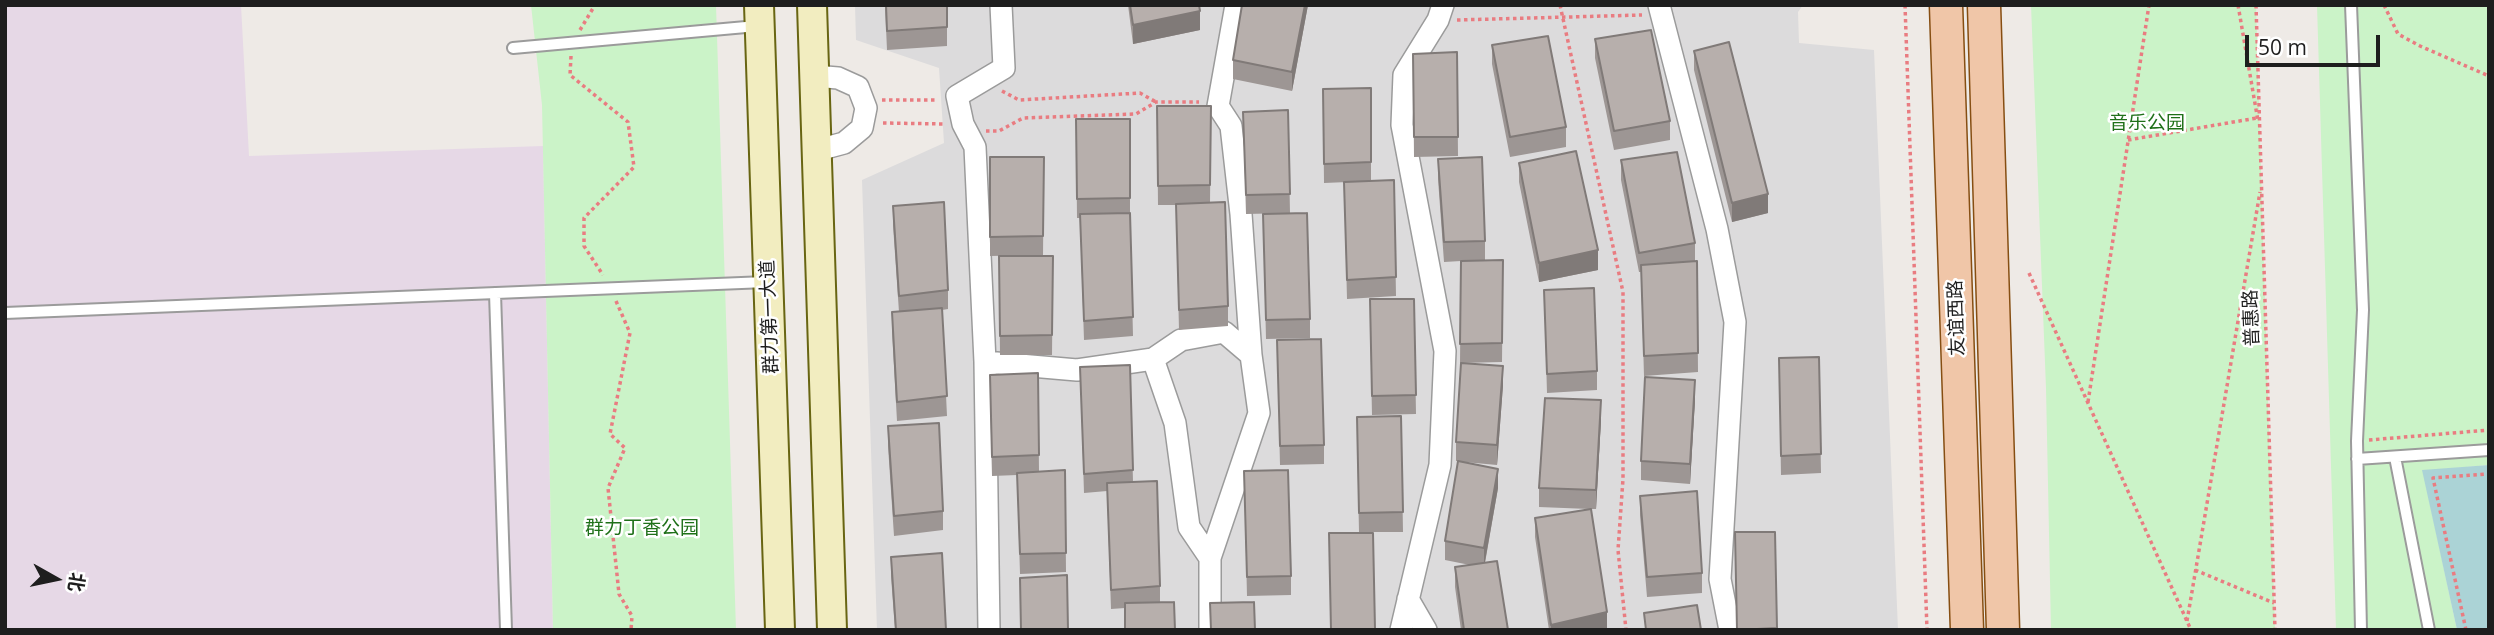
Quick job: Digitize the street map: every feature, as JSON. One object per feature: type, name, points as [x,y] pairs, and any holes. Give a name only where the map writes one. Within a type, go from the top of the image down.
[{"type":"main road","points":[[812,5],[832,630]]},
{"type":"main road","name":"友谊西路","points":[[1946,5],[1967,630]]},
{"type":"main road","name":"友谊西路","points":[[1984,5],[2003,630]]},
{"type":"main road","name":"群力第一大道","points":[[760,15],[780,630]]},
{"type":"street","points":[[989,630],[985,362],[975,147],[962,124],[957,96],[1004,68],[1001,5]]},
{"type":"street","points":[[1210,630],[1210,558],[1259,414],[1251,355],[1241,214],[1231,126],[1218,106],[1236,5]]},
{"type":"street","points":[[1660,10],[1717,229],[1735,322],[1720,579],[1730,630]]},
{"type":"street","points":[[1401,630],[1440,465],[1445,351],[1402,125],[1404,75],[1441,13]]},
{"type":"street","points":[[814,76],[838,78],[858,87],[866,108],[862,128],[844,143],[818,150]]},
{"type":"street","points":[[985,362],[1077,370],[1153,359],[1181,340],[1224,332],[1251,355]]},
{"type":"street","points":[[1153,359],[1175,423],[1189,527],[1210,558]]},
{"type":"street","points":[[1408,599],[1426,630]]},
{"type":"lane","points":[[2351,5],[2363,310],[2357,441],[2361,630]]},
{"type":"lane","points":[[513,48],[571,43],[760,15]]},
{"type":"lane","points":[[5,313],[768,282]]},
{"type":"lane","points":[[495,293],[506,630]]},
{"type":"lane","points":[[2357,459],[2489,450]]},
{"type":"lane","points":[[2395,457],[2429,630]]},
{"type":"path","points":[[595,5],[571,43],[570,75],[628,122],[634,167],[584,218],[584,246],[611,288],[630,334],[610,434],[625,448],[608,488],[619,594],[632,616],[631,630]]},
{"type":"path","points":[[1560,5],[1623,292],[1623,479],[1618,550],[1626,630]]},
{"type":"path","points":[[1905,5],[1927,630]]},
{"type":"path","points":[[2088,402],[2149,5]]},
{"type":"path","points":[[2238,5],[2260,135]]},
{"type":"path","name":"普惠路","points":[[2256,5],[2275,630]]},
{"type":"path","points":[[2384,5],[2398,34],[2489,76]]},
{"type":"path","points":[[1441,13],[1564,17],[1660,10]]},
{"type":"path","points":[[999,89],[1018,100],[1140,93],[1156,102],[1198,102],[1218,106]]},
{"type":"path","points":[[863,100],[950,100],[957,96]]},
{"type":"path","points":[[863,123],[962,124],[975,130],[999,131],[1024,118],[1136,114],[1156,102]]},
{"type":"path","points":[[2128,140],[2257,118]]},
{"type":"path","points":[[2187,621],[2262,184]]},
{"type":"path","points":[[2029,273],[2191,630]]},
{"type":"path","points":[[2357,441],[2489,430]]},
{"type":"path","points":[[2466,630],[2433,478],[2489,474]]},
{"type":"path","points":[[2195,570],[2274,603]]},
{"type":"shaded area","points":[[5,5],[241,5],[249,156],[543,146],[553,630],[5,630]]},
{"type":"shaded area","points":[[855,5],[1803,5],[1798,12],[1799,43],[1874,50],[1898,630],[877,630],[862,180],[944,143],[939,68],[856,40]]},
{"type":"green space","name":"群力丁香公园","points":[[531,5],[716,5],[736,630],[553,630],[542,105]]},
{"type":"green space","name":"音乐公园","points":[[2031,5],[2256,5],[2275,630],[2051,630],[2046,388]]},
{"type":"green space","points":[[2317,5],[2489,5],[2489,465],[2423,471],[2457,630],[2336,630]]},
{"type":"water","points":[[2489,465],[2489,630],[2457,630],[2422,470]]},
{"type":"building","points":[[886,5],[947,5],[947,27],[887,31]]},
{"type":"building","points":[[1130,5],[1199,5],[1200,11],[1133,25]]},
{"type":"building","points":[[1242,5],[1305,5],[1292,72],[1233,60]]},
{"type":"building","points":[[1651,30],[1670,121],[1614,131],[1595,39]]},
{"type":"building","points":[[1548,36],[1566,127],[1510,137],[1492,45]]},
{"type":"building","points":[[1729,42],[1768,194],[1732,203],[1694,51]]},
{"type":"building","points":[[1457,52],[1458,137],[1414,137],[1413,54]]},
{"type":"building","points":[[1371,88],[1371,162],[1324,164],[1323,89]]},
{"type":"building","points":[[1157,106],[1211,106],[1210,185],[1158,186]]},
{"type":"building","points":[[1288,110],[1290,194],[1246,195],[1243,112]]},
{"type":"building","points":[[1076,119],[1130,119],[1130,198],[1077,199]]},
{"type":"building","points":[[1576,151],[1598,250],[1539,263],[1519,163]]},
{"type":"building","points":[[1677,152],[1695,243],[1639,253],[1621,160]]},
{"type":"building","points":[[990,157],[1044,157],[1043,236],[990,237]]},
{"type":"building","points":[[1482,157],[1485,241],[1444,242],[1438,159]]},
{"type":"building","points":[[1394,180],[1396,277],[1347,280],[1344,182]]},
{"type":"building","points":[[944,202],[948,290],[899,296],[893,206]]},
{"type":"building","points":[[1225,202],[1228,306],[1179,310],[1176,204]]},
{"type":"building","points":[[1130,213],[1133,317],[1084,321],[1080,214]]},
{"type":"building","points":[[1307,213],[1310,319],[1266,320],[1263,214]]},
{"type":"building","points":[[999,256],[1053,256],[1052,335],[1000,336]]},
{"type":"building","points":[[1503,260],[1502,343],[1460,344],[1461,261]]},
{"type":"building","points":[[1697,261],[1698,353],[1644,356],[1641,265]]},
{"type":"building","points":[[1594,288],[1597,371],[1547,374],[1544,290]]},
{"type":"building","points":[[1370,299],[1414,299],[1416,395],[1372,396]]},
{"type":"building","points":[[942,308],[947,396],[897,402],[892,312]]},
{"type":"building","points":[[1321,339],[1324,445],[1280,446],[1277,340]]},
{"type":"building","points":[[1819,357],[1821,454],[1781,456],[1779,358]]},
{"type":"building","points":[[1461,363],[1503,366],[1497,445],[1456,442]]},
{"type":"building","points":[[1130,365],[1133,470],[1084,474],[1080,367]]},
{"type":"building","points":[[1038,373],[1039,455],[992,457],[990,375]]},
{"type":"building","points":[[1645,377],[1695,380],[1690,464],[1641,461]]},
{"type":"building","points":[[1545,398],[1601,400],[1596,490],[1539,488]]},
{"type":"building","points":[[1401,416],[1403,512],[1359,513],[1357,417]]},
{"type":"building","points":[[939,423],[943,511],[894,516],[888,426]]},
{"type":"building","points":[[1458,461],[1498,469],[1484,548],[1445,541]]},
{"type":"building","points":[[1065,470],[1066,553],[1020,554],[1017,473]]},
{"type":"building","points":[[1288,470],[1291,576],[1247,577],[1244,471]]},
{"type":"building","points":[[1157,481],[1160,586],[1111,590],[1107,483]]},
{"type":"building","points":[[1697,491],[1702,573],[1647,577],[1640,496]]},
{"type":"building","points":[[1591,509],[1607,612],[1551,625],[1535,518]]},
{"type":"building","points":[[1735,532],[1775,532],[1777,628],[1737,630]]},
{"type":"building","points":[[1329,533],[1373,533],[1375,629],[1331,630]]},
{"type":"building","points":[[942,553],[946,630],[896,630],[891,557]]},
{"type":"building","points":[[1497,561],[1508,630],[1464,630],[1455,567]]},
{"type":"building","points":[[1067,575],[1068,630],[1021,630],[1020,578]]},
{"type":"building","points":[[1174,602],[1175,630],[1125,630],[1125,603]]},
{"type":"building","points":[[1254,602],[1255,630],[1211,630],[1210,603]]},
{"type":"building","points":[[1697,605],[1701,630],[1646,630],[1644,613]]}]
